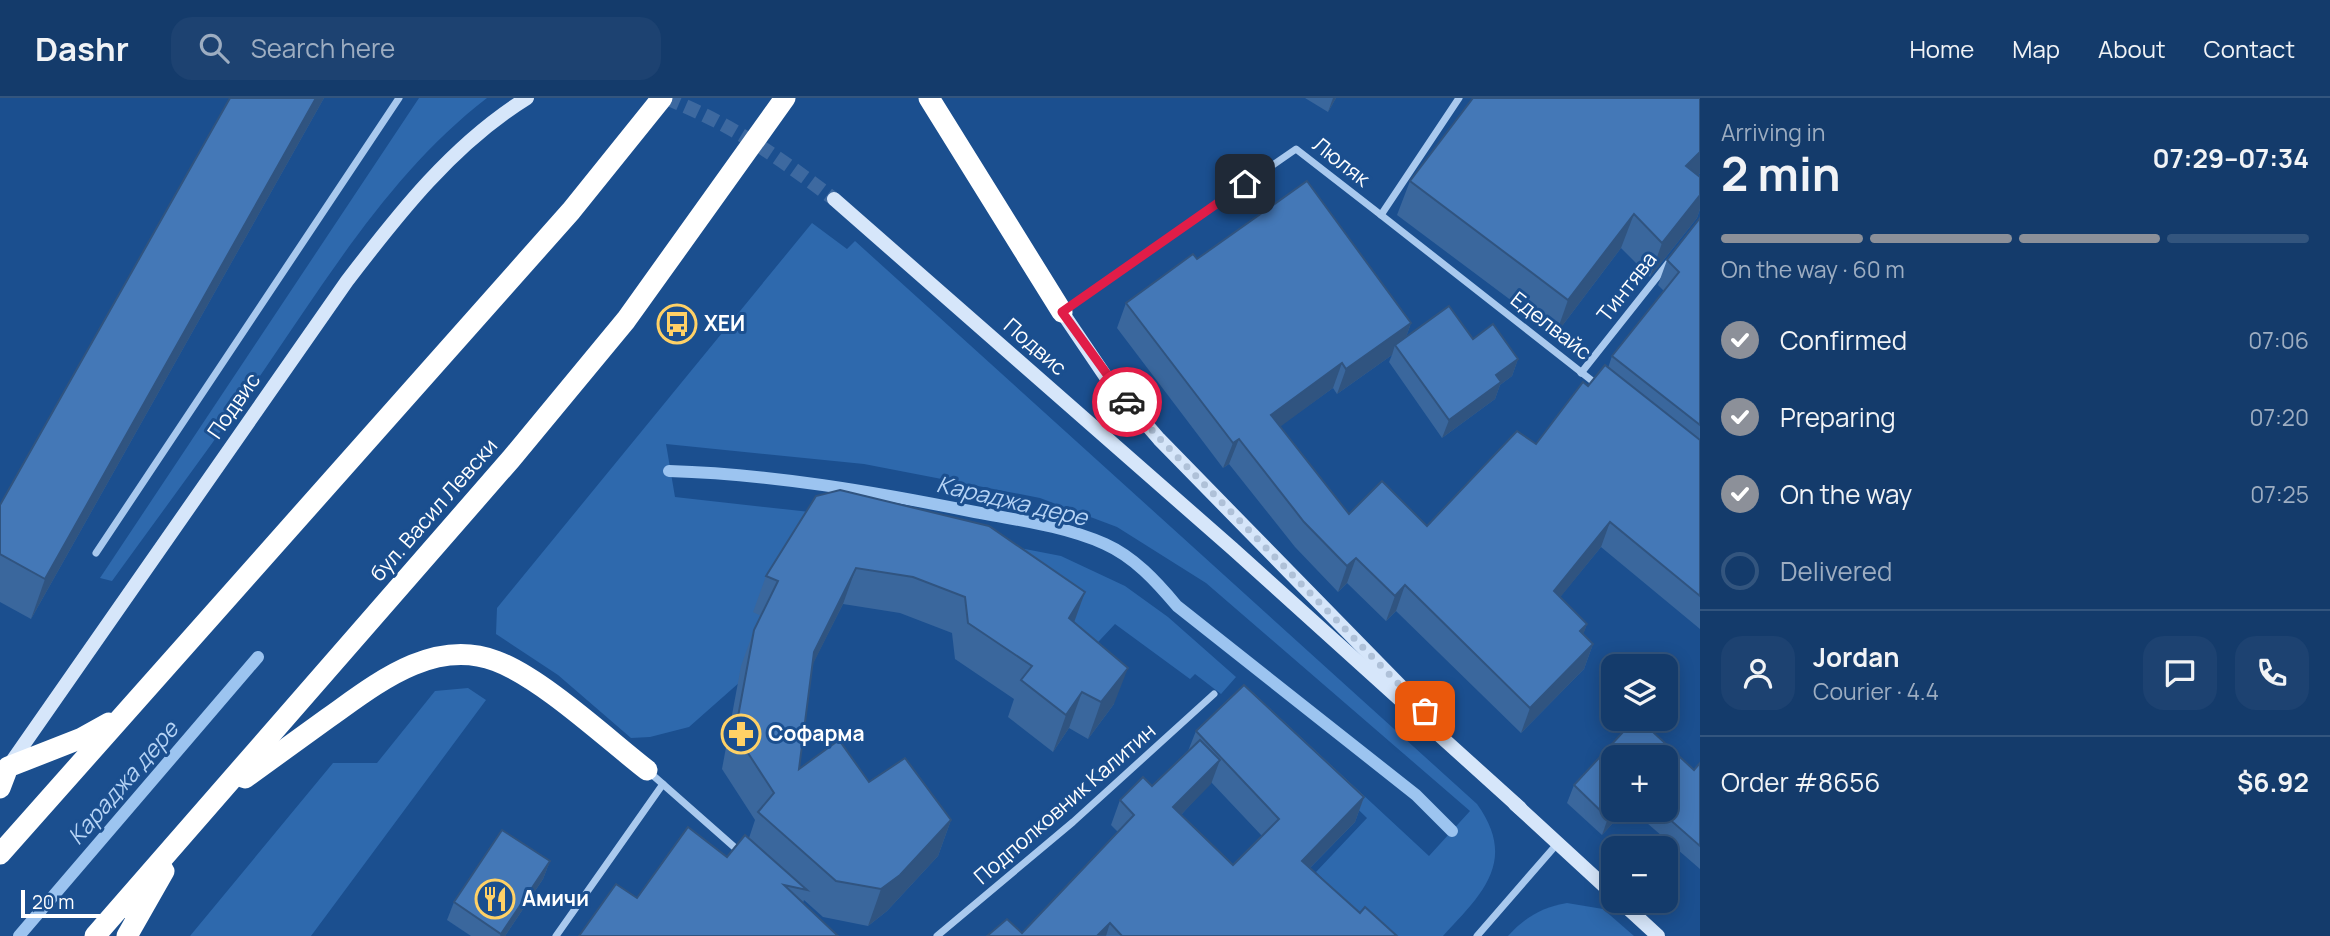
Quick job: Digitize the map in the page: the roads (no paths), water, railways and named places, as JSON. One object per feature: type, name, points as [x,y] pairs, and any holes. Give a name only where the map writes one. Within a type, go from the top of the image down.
[{"type":"highway","points":[[0,855],[534,253],[663,98]]},
{"type":"highway","name":"бул. Васил Левски","points":[[95,936],[511,459],[626,320],[785,98]]},
{"type":"highway","points":[[929,98],[1062,312]]},
{"type":"highway","points":[[215,800],[387,676],[416,663],[447,655],[473,655],[512,669],[655,777]]},
{"type":"highway","points":[[0,788],[4,768],[82,738],[123,715]]},
{"type":"highway","points":[[127,936],[187,829]]},
{"type":"street","points":[[96,553],[399,98]]},
{"type":"street","name":"Подвис","points":[[4,768],[346,281],[388,226],[490,121],[527,98]]},
{"type":"street","name":"Люляк","points":[[1062,312],[1296,149],[1381,215],[1459,98]]},
{"type":"street","name":"Подвис","points":[[834,199],[1233,549],[1601,883]]},
{"type":"street","name":"Еделвайс","points":[[1381,215],[1603,389]]},
{"type":"street","name":"Тинтява","points":[[1581,373],[1675,255]]},
{"type":"street","name":"Подвис","points":[[1062,312],[1108,380],[1160,439],[1520,808]]},
{"type":"street","name":"Подполковник Калитин","points":[[937,936],[1073,822],[1214,694]]},
{"type":"street","points":[[556,936],[655,777],[744,856]]},
{"type":"street","points":[[1477,936],[1558,844]]},
{"type":"street","points":[[1633,913],[1658,936]]},
{"type":"waterway","name":"Караджа дере","points":[[669,471],[785,480],[861,491],[1041,524],[1090,538],[1116,549],[1153,579],[1177,606],[1416,795],[1452,831]]},
{"type":"waterway","name":"Караджа дере","points":[[19,936],[258,657]]},
{"type":"tunnel","points":[[666,98],[754,142],[834,199]]},
{"type":"place","name":"ХЕИ","points":[[677,324]]},
{"type":"place","name":"Софарма","points":[[741,734]]},
{"type":"place","name":"Амичи","points":[[495,899]]}]
